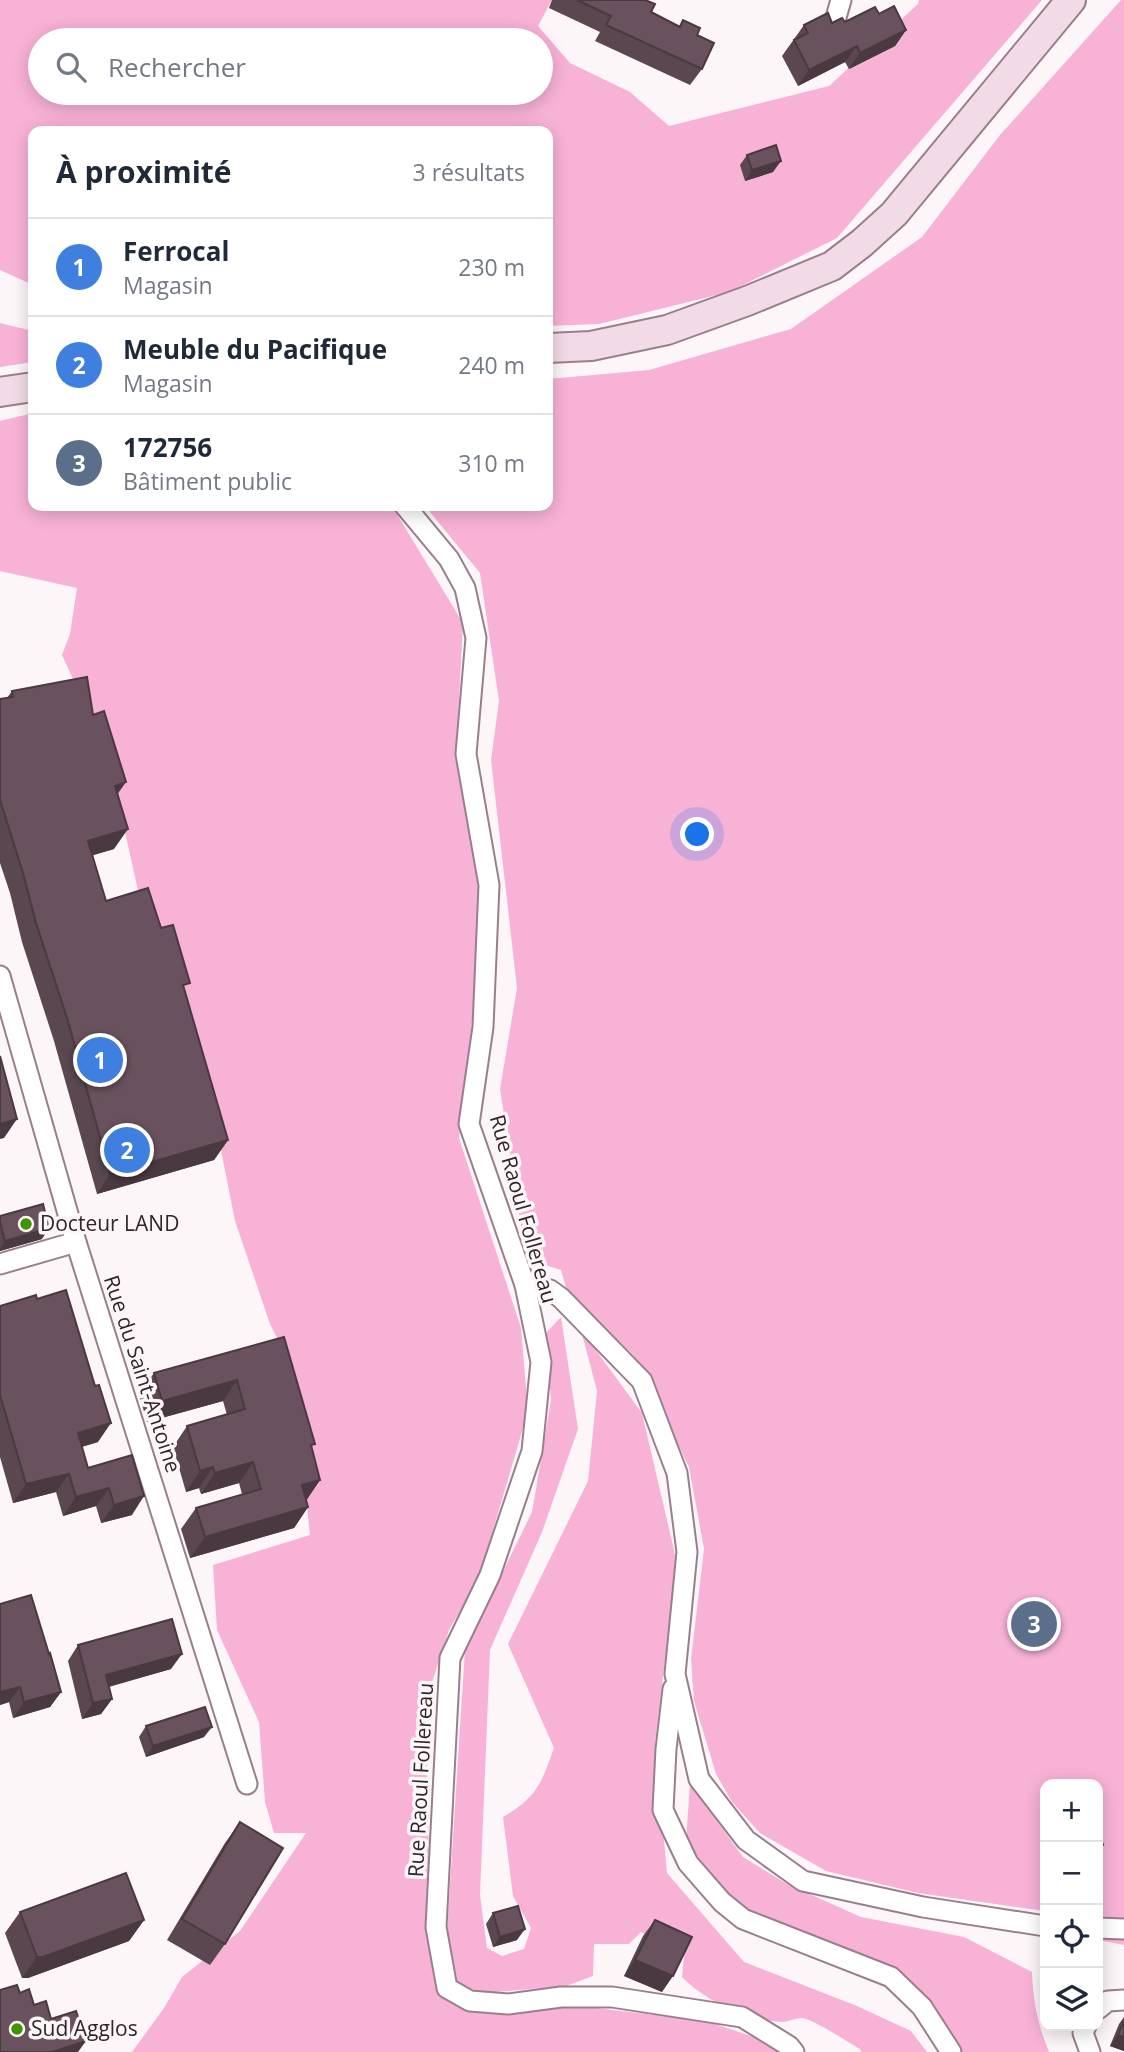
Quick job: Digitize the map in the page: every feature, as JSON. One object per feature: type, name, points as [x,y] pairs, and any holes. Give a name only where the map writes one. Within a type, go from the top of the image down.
[{"type":"main road","points":[[553,348],[591,346],[667,330],[832,266],[894,215],[1071,0]]},
{"type":"main road","points":[[0,392],[28,388]]},
{"type":"street","points":[[835,21],[841,0]]},
{"type":"street","name":"Rue Raoul Follereau","points":[[409,511],[449,559],[465,588],[476,638],[466,754],[489,885],[483,1027],[470,1124],[525,1285],[541,1362],[532,1451],[490,1575],[450,1658],[436,1927],[447,1987],[470,2001],[508,2004],[561,1997],[612,1997],[742,2017],[789,2046],[794,2052]]},
{"type":"street","name":"Rue du Saint-Antoine","points":[[0,976],[76,1242],[247,1784]]},
{"type":"street","points":[[0,1264],[76,1242]]},
{"type":"street","points":[[525,1285],[550,1290],[561,1298],[642,1381],[677,1473],[687,1552],[666,1749],[663,1810],[688,1863],[722,1902],[743,1919],[891,1977],[922,2007],[951,2052]]},
{"type":"street","points":[[675,1674],[699,1779],[746,1840],[803,1881],[923,1906],[1040,1925]]},
{"type":"street","points":[[1103,1928],[1124,1929]]},
{"type":"street","points":[[1103,2005],[1108,2001],[1124,2000]]},
{"type":"street","points":[[1084,2031],[1090,2052]]},
{"type":"shaded area","points":[[0,0],[552,0],[538,26],[540,28],[28,28],[28,105],[553,105],[553,43],[570,63],[630,92],[669,126],[829,86],[918,4],[919,0],[1042,0],[837,238],[729,292],[599,324],[553,326],[553,126],[28,126],[28,283],[0,270]]},
{"type":"shaded area","points":[[1121,0],[1124,0],[1124,1945],[1103,1941],[1103,1779],[1040,1779],[1040,1910],[918,1893],[826,1871],[760,1833],[732,1802],[716,1774],[694,1701],[691,1659],[704,1549],[689,1467],[634,1356],[567,1291],[561,1270],[526,1259],[500,1089],[517,988],[491,760],[499,701],[480,573],[429,511],[553,511],[553,379],[649,370],[791,329],[922,237],[1000,135]]},
{"type":"shaded area","points":[[0,323],[28,330],[28,363],[0,367]]},
{"type":"shaded area","points":[[28,414],[28,511],[395,511],[463,623],[456,759],[488,913],[474,1003],[459,1138],[521,1328],[528,1411],[479,1578],[449,1630],[426,1701],[430,1920],[455,2002],[475,2011],[579,2006],[706,2021],[760,2039],[778,2052],[132,2052],[164,2008],[182,1977],[240,1931],[306,1833],[274,1833],[265,1802],[259,1722],[217,1630],[213,1565],[310,1535],[293,1369],[270,1324],[235,1221],[217,1130],[175,969],[160,925],[143,913],[113,778],[93,722],[62,655],[70,634],[77,588],[0,571],[0,421]]},
{"type":"shaded area","points":[[561,1317],[578,1429],[542,1532],[490,1650],[480,1895],[487,1948],[502,1956],[524,1949],[531,1928],[513,1896],[503,1817],[531,1796],[554,1748],[508,1644],[588,1481],[597,1391],[581,1330],[642,1413],[677,1563],[655,1742],[667,1873],[744,1962],[857,2006],[911,2031],[927,2052],[861,2052],[807,2019],[781,2022],[754,2018],[727,2008],[702,1994],[682,1977],[684,1956],[641,1932],[629,1944],[594,1944],[593,1976],[566,1986],[484,1993],[458,1984],[447,1932],[465,1649],[532,1512],[551,1400],[545,1334]]},
{"type":"shaded area","points":[[690,1784],[743,1857],[787,1884],[861,1917],[964,1937],[1032,1972],[1040,2031],[1049,2052],[959,2052],[935,2006],[899,1974],[734,1907],[686,1840]]},
{"type":"building","points":[[577,0],[645,0],[655,4],[651,12],[680,27],[683,20],[700,28],[697,35],[714,43],[702,69],[606,25],[611,16]]},
{"type":"building","points":[[894,6],[906,30],[860,53],[857,46],[809,70],[794,40],[808,33],[804,25],[828,13],[832,23],[842,18],[845,22],[875,7],[879,14]]},
{"type":"building","points":[[776,145],[781,161],[752,170],[747,155]]},
{"type":"building","points":[[87,677],[93,715],[104,711],[126,782],[115,786],[128,829],[88,841],[106,901],[148,888],[161,928],[173,925],[190,983],[183,985],[228,1140],[110,1174],[68,1021],[0,800],[0,699],[13,697],[12,691]]},
{"type":"building","points":[[0,1056],[17,1119],[0,1124]]},
{"type":"building","points":[[43,1204],[49,1228],[5,1241],[0,1216]]},
{"type":"building","points":[[66,1290],[95,1386],[99,1385],[111,1423],[78,1433],[88,1468],[132,1455],[144,1496],[114,1505],[109,1488],[76,1497],[69,1474],[26,1484],[0,1395],[0,1306],[36,1295],[37,1299]]},
{"type":"building","points":[[284,1337],[315,1444],[311,1445],[320,1480],[302,1485],[308,1507],[205,1537],[196,1508],[261,1489],[253,1462],[215,1473],[213,1467],[200,1471],[187,1426],[245,1409],[237,1380],[162,1401],[154,1373]]},
{"type":"building","points":[[31,1595],[61,1692],[24,1702],[20,1687],[0,1692],[0,1604]]},
{"type":"building","points":[[172,1619],[182,1654],[106,1675],[112,1699],[93,1703],[78,1645]]},
{"type":"building","points":[[205,1707],[212,1727],[153,1746],[146,1726]]},
{"type":"building","points":[[240,1822],[283,1848],[225,1944],[182,1919]]},
{"type":"building","points":[[126,1873],[144,1920],[37,1957],[20,1912]]},
{"type":"building","points":[[518,1906],[525,1929],[500,1937],[493,1913]]},
{"type":"building","points":[[655,1920],[692,1937],[673,1976],[635,1960]]},
{"type":"building","points":[[17,1985],[20,1993],[29,1989],[34,2005],[46,2001],[51,2019],[76,2011],[86,2041],[52,2052],[0,2052],[0,1990]]},
{"type":"building","points":[[1124,2020],[1124,2037],[1118,2035]]},
{"type":"place","name":"Ferrocal","points":[[100,1060]]},
{"type":"place","name":"Meuble du Pacifique","points":[[127,1150]]},
{"type":"place","name":"Docteur LAND","points":[[26,1224]]},
{"type":"place","name":"172756","points":[[1034,1624]]},
{"type":"place","name":"Sud Agglos","points":[[17,2029]]}]
